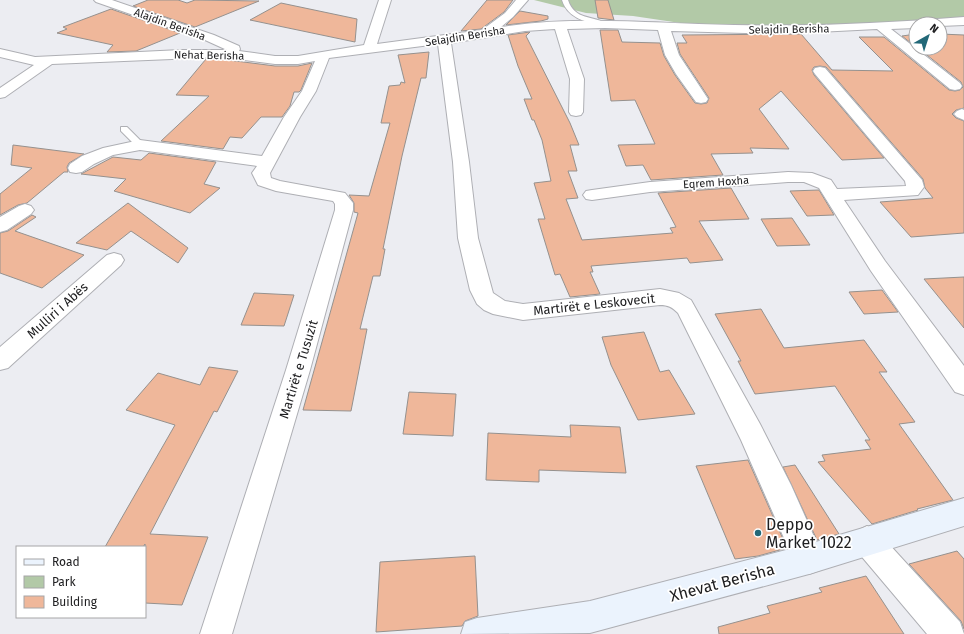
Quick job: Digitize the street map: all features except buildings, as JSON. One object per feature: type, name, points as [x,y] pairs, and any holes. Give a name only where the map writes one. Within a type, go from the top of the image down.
[{"type":"street","name":"Alajdin Berisha","points":[[100,0],[121,6],[158,21],[232,47],[239,55]]},
{"type":"street","name":"Alajdin Berisha","points":[[121,6],[137,0]]},
{"type":"street","points":[[369,49],[374,35],[376,19],[385,0]]},
{"type":"street","points":[[486,32],[509,15],[522,0]]},
{"type":"street","points":[[948,23],[963,23]]},
{"type":"street","name":"Selajdin Berisha","points":[[369,49],[444,40],[486,32],[525,27],[605,24],[778,30],[908,24]]},
{"type":"street","points":[[560,26],[577,79],[576,112]]},
{"type":"street","points":[[663,26],[672,55],[682,74],[701,99]]},
{"type":"street","points":[[880,26],[955,86]]},
{"type":"street","name":"Martirët e Leskovecit","points":[[444,40],[461,162],[468,238],[481,290],[485,298],[492,304],[501,308],[523,312],[660,296],[672,298],[682,303],[713,357],[783,496],[809,559]]},
{"type":"street","name":"Nehat Berisha","points":[[0,53],[20,58],[48,61],[181,54],[239,55],[275,60],[298,60],[345,51],[369,49]]},
{"type":"street","name":"Martirët e Tusuzit","points":[[216,634],[293,387],[344,210],[344,203],[339,197],[276,186],[264,181],[261,173],[266,162],[309,91],[323,56]]},
{"type":"street","points":[[7,66],[20,58]]},
{"type":"street","points":[[0,94],[48,61]]},
{"type":"street","points":[[820,71],[913,180],[915,187],[912,191],[833,195]]},
{"type":"street","points":[[76,168],[88,160],[109,151],[140,145],[266,162]]},
{"type":"street","name":"Eqrem Hoxha","points":[[592,195],[650,187],[788,177],[806,177],[825,184],[878,266],[964,385]]},
{"type":"street","points":[[0,226],[25,210]]},
{"type":"street","name":"Mulliri i Abës","points":[[0,361],[114,260]]},
{"type":"street","name":"Xhevat Berisha","points":[[477,634],[592,625],[964,512]]},
{"type":"street","points":[[867,541],[948,634]]},
{"type":"lane","points":[[565,0],[569,10],[580,17],[605,24]]},
{"type":"lane","points":[[124,129],[140,145]]},
{"type":"green space","points":[[534,0],[964,0],[964,17],[948,18],[948,16],[908,16],[908,21],[880,23],[790,26],[694,25],[633,16],[586,13]]},
{"type":"place","name":"Deppo Market 1022","points":[[758,533]]}]
